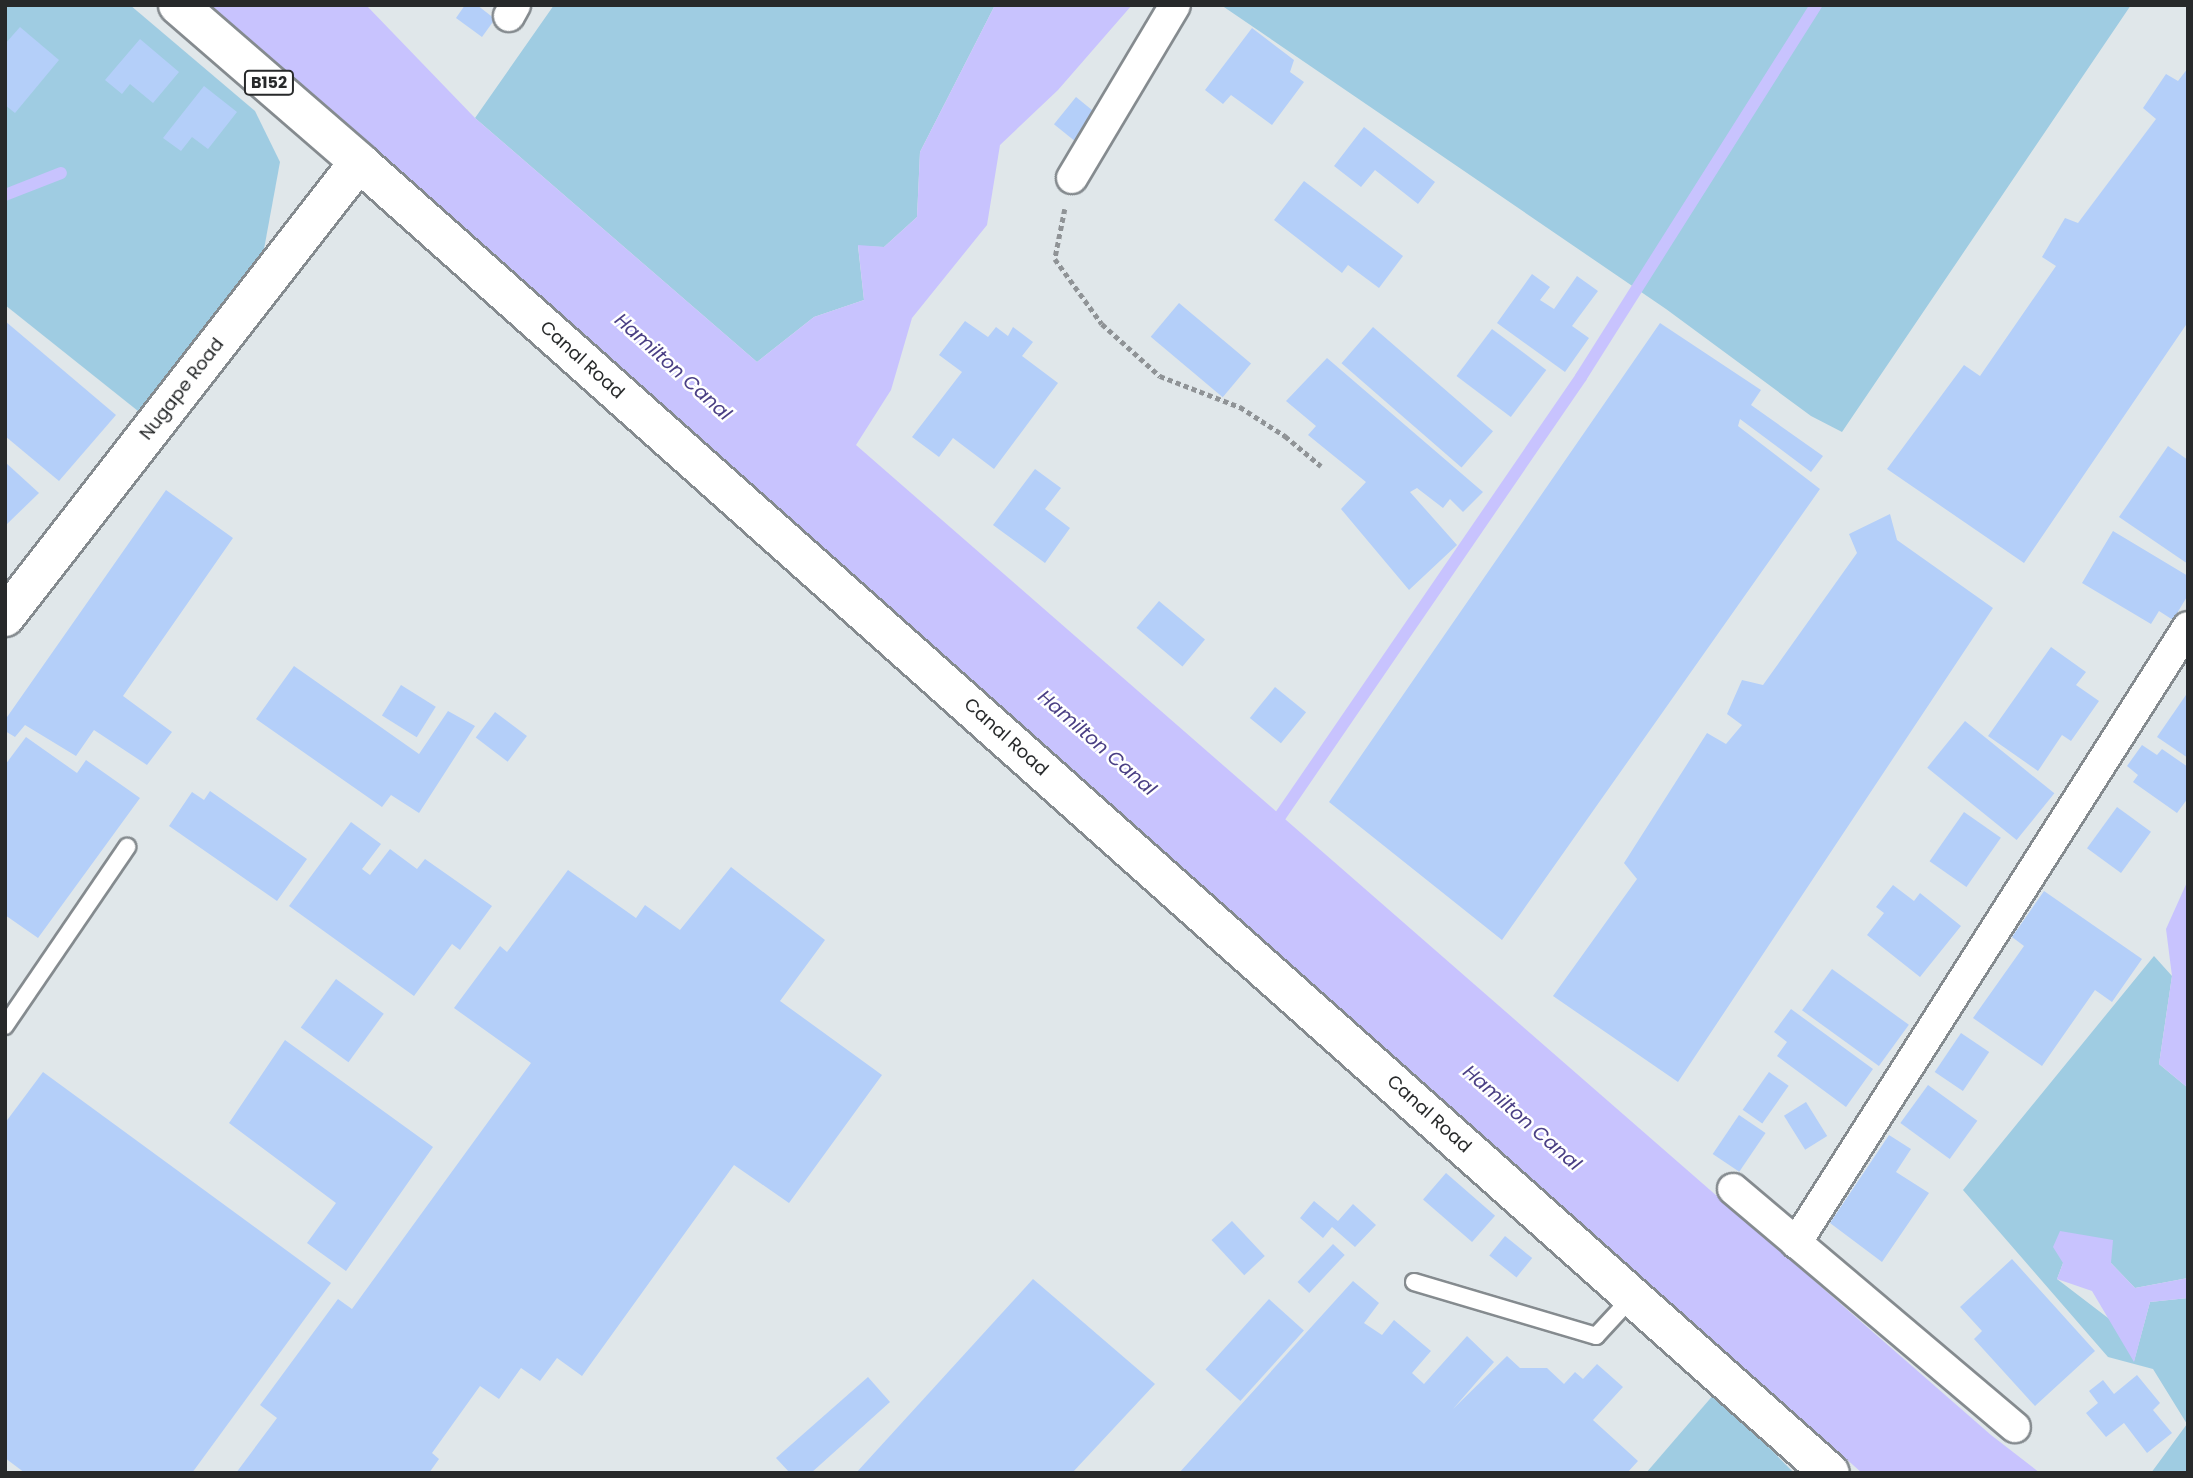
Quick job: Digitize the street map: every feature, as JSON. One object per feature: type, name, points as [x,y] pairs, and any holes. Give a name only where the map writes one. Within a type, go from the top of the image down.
[{"type":"main road","name":"Canal Road","points":[[178,5],[359,162],[1830,1473]]},
{"type":"main road","name":"Nugape Road","points":[[5,617],[359,162]]},
{"type":"street","points":[[1072,178],[1175,5]]},
{"type":"street","points":[[1796,1243],[2188,627]]},
{"type":"street","points":[[1733,1189],[2015,1427]]},
{"type":"lane","points":[[5,1027],[127,847]]},
{"type":"lane","points":[[1414,1282],[1596,1336],[1633,1296]]},
{"type":"path","points":[[1072,178],[1055,259],[1102,324],[1160,376],[1240,407],[1285,436],[1321,466]]},
{"type":"shaded area","points":[[5,5],[130,5],[255,111],[280,162],[262,260],[138,411],[5,305]]},
{"type":"shaded area","points":[[554,5],[995,5],[920,152],[917,217],[884,247],[858,246],[864,300],[814,317],[757,362],[475,118]]},
{"type":"shaded area","points":[[1221,5],[2131,5],[1842,432],[1811,416],[1666,309]]},
{"type":"shaded area","points":[[2154,956],[2172,976],[2159,1064],[2188,1088],[2188,1278],[2135,1288],[2111,1263],[2063,1263],[2057,1279],[2112,1321],[2134,1361],[2150,1302],[2188,1298],[2188,1473],[2151,1473],[2187,1424],[2153,1369],[2108,1357],[1963,1190]]},
{"type":"shaded area","points":[[1715,1393],[1794,1473],[1646,1473]]},
{"type":"water","name":"Hamilton Canal","points":[[210,5],[366,5],[475,118],[757,362],[814,317],[864,300],[858,245],[884,247],[917,217],[920,152],[995,5],[1132,5],[1058,90],[1000,145],[987,225],[912,318],[891,390],[856,445],[1991,1435],[2040,1473],[1862,1473]]},
{"type":"water","points":[[2188,880],[2188,1088],[2159,1064],[2172,976],[2166,929]]},
{"type":"water","points":[[2060,1231],[2113,1240],[2111,1263],[2135,1288],[2188,1278],[2188,1298],[2150,1302],[2134,1362],[2092,1291],[2057,1279],[2063,1263],[2053,1247]]},
{"type":"building","points":[[465,5],[477,5],[495,19],[482,37],[456,18]]},
{"type":"building","points":[[20,27],[59,60],[15,113],[5,105],[5,44]]},
{"type":"building","points":[[1252,28],[1294,60],[1290,72],[1304,82],[1272,125],[1231,95],[1223,104],[1205,90]]},
{"type":"building","points":[[140,39],[179,72],[153,103],[130,84],[122,94],[105,80]]},
{"type":"building","points":[[2188,68],[2188,322],[2024,563],[1887,469],[1964,365],[1980,376],[2056,266],[2042,257],[2065,218],[2078,223],[2156,119],[2143,108],[2166,74],[2178,81]]},
{"type":"building","points":[[204,86],[237,112],[208,149],[192,137],[181,151],[163,138]]},
{"type":"building","points":[[1076,97],[1101,117],[1079,144],[1054,124]]},
{"type":"building","points":[[1364,127],[1435,182],[1418,204],[1375,170],[1361,187],[1334,166]]},
{"type":"building","points":[[1304,181],[1403,256],[1379,288],[1348,265],[1342,273],[1274,220]]},
{"type":"building","points":[[1532,274],[1550,287],[1540,300],[1554,309],[1577,276],[1598,291],[1572,326],[1589,338],[1565,372],[1497,323]]},
{"type":"building","points":[[1179,303],[1251,363],[1223,397],[1151,337]]},
{"type":"building","points":[[5,321],[116,415],[59,481],[5,436]]},
{"type":"building","points":[[965,321],[988,337],[996,327],[1008,336],[1013,327],[1033,342],[1022,356],[1058,383],[994,469],[953,438],[939,457],[912,437],[962,372],[939,355]]},
{"type":"building","points":[[1660,323],[1761,390],[1751,405],[1823,456],[1811,472],[1740,419],[1738,426],[1820,489],[1502,940],[1329,802]]},
{"type":"building","points":[[1373,327],[1493,431],[1462,468],[1342,363]]},
{"type":"building","points":[[1492,329],[1546,370],[1511,417],[1456,376]]},
{"type":"building","points":[[1327,358],[1483,492],[1463,512],[1450,499],[1443,508],[1417,488],[1410,492],[1457,545],[1409,590],[1341,509],[1366,482],[1308,435],[1316,426],[1286,401]]},
{"type":"building","points":[[2168,446],[2188,460],[2188,564],[2119,517]]},
{"type":"building","points":[[5,462],[39,493],[5,526]]},
{"type":"building","points":[[1035,469],[1061,488],[1045,509],[1070,528],[1045,563],[993,525]]},
{"type":"building","points":[[166,490],[233,538],[123,696],[172,732],[147,765],[94,730],[76,756],[25,725],[15,737],[5,731],[5,720]]},
{"type":"building","points":[[1890,514],[1897,540],[1993,608],[1678,1082],[1553,996],[1637,879],[1624,863],[1707,733],[1726,744],[1742,725],[1727,714],[1742,680],[1763,685],[1857,553],[1849,534]]},
{"type":"building","points":[[2113,531],[2188,576],[2188,595],[2173,620],[2159,611],[2151,624],[2082,583]]},
{"type":"building","points":[[1159,601],[1205,640],[1182,666],[1137,628]]},
{"type":"building","points":[[2051,647],[2086,672],[2076,685],[2099,701],[2071,741],[2062,735],[2038,771],[1988,736]]},
{"type":"building","points":[[294,666],[419,754],[448,711],[475,726],[419,813],[391,795],[382,807],[256,719]]},
{"type":"building","points":[[401,685],[436,707],[417,737],[382,716]]},
{"type":"building","points":[[1275,687],[1306,712],[1281,743],[1250,718]]},
{"type":"building","points":[[2188,692],[2188,758],[2157,737]]},
{"type":"building","points":[[495,712],[527,736],[508,762],[476,738]]},
{"type":"building","points":[[1965,721],[2054,793],[2017,840],[1927,768]]},
{"type":"building","points":[[26,737],[77,773],[86,760],[140,798],[38,938],[5,915],[5,765]]},
{"type":"building","points":[[2142,745],[2157,755],[2162,749],[2188,767],[2188,798],[2177,813],[2133,782],[2138,775],[2127,766]]},
{"type":"building","points":[[210,791],[307,859],[277,901],[169,826],[192,792],[204,800]]},
{"type":"building","points":[[2117,807],[2151,832],[2121,873],[2087,848]]},
{"type":"building","points":[[1964,812],[2001,838],[1966,887],[1930,861]]},
{"type":"building","points":[[351,822],[381,844],[362,869],[370,875],[390,849],[417,869],[425,859],[492,906],[460,950],[452,944],[414,996],[289,906]]},
{"type":"building","points":[[731,867],[825,940],[780,1001],[882,1075],[789,1203],[734,1165],[582,1376],[557,1358],[540,1381],[521,1368],[499,1399],[480,1386],[432,1453],[439,1459],[429,1473],[236,1473],[277,1418],[260,1405],[338,1299],[352,1309],[531,1063],[454,1008],[500,946],[507,952],[568,870],[636,918],[645,905],[680,930]]},
{"type":"building","points":[[1893,885],[1914,901],[1920,893],[1961,926],[1920,977],[1867,935],[1884,913],[1876,907]]},
{"type":"building","points":[[2044,891],[2142,959],[2112,1002],[2095,990],[2042,1066],[1973,1018],[2024,946],[2012,937]]},
{"type":"building","points":[[1832,969],[1909,1025],[1879,1066],[1802,1010]]},
{"type":"building","points":[[336,979],[384,1014],[348,1062],[301,1028]]},
{"type":"building","points":[[1791,1009],[1873,1069],[1846,1107],[1777,1056],[1787,1042],[1774,1032]]},
{"type":"building","points":[[1961,1033],[1989,1052],[1963,1091],[1935,1072]]},
{"type":"building","points":[[285,1040],[433,1147],[346,1271],[307,1243],[336,1203],[229,1123]]},
{"type":"building","points":[[43,1072],[331,1283],[192,1473],[25,1473],[5,1458],[5,1123]]},
{"type":"building","points":[[1769,1072],[1789,1086],[1762,1123],[1743,1110]]},
{"type":"building","points":[[1928,1085],[1977,1121],[1950,1159],[1900,1123]]},
{"type":"building","points":[[1806,1102],[1827,1136],[1805,1150],[1784,1116]]},
{"type":"building","points":[[1739,1115],[1766,1133],[1739,1172],[1713,1154]]},
{"type":"building","points":[[1889,1135],[1911,1149],[1896,1172],[1929,1193],[1882,1262],[1830,1223]]},
{"type":"building","points":[[1446,1173],[1495,1216],[1472,1242],[1423,1199]]},
{"type":"building","points":[[1314,1201],[1338,1221],[1353,1204],[1376,1225],[1355,1247],[1332,1227],[1323,1238],[1300,1218]]},
{"type":"building","points":[[1232,1221],[1265,1256],[1244,1275],[1212,1240]]},
{"type":"building","points":[[1505,1236],[1532,1258],[1516,1277],[1489,1255]]},
{"type":"building","points":[[1333,1244],[1345,1255],[1309,1293],[1298,1282]]},
{"type":"building","points":[[2012,1259],[2095,1351],[2035,1406],[1974,1339],[1982,1331],[1960,1307]]},
{"type":"building","points":[[1033,1279],[1155,1384],[1072,1473],[856,1473]]},
{"type":"building","points":[[1353,1281],[1379,1303],[1364,1323],[1382,1335],[1394,1320],[1431,1351],[1412,1373],[1424,1384],[1467,1336],[1494,1362],[1453,1409],[1507,1356],[1520,1368],[1547,1368],[1564,1384],[1575,1372],[1583,1379],[1597,1364],[1623,1387],[1593,1420],[1638,1461],[1627,1473],[1179,1473]]},
{"type":"building","points":[[1269,1299],[1304,1330],[1240,1401],[1205,1370]]},
{"type":"building","points":[[2137,1375],[2160,1403],[2153,1410],[2172,1433],[2147,1453],[2124,1423],[2106,1437],[2086,1413],[2098,1403],[2089,1391],[2103,1380],[2114,1394]]},
{"type":"building","points":[[868,1377],[890,1402],[811,1473],[790,1473],[776,1458]]},
{"type":"waterway","points":[[1272,828],[1581,377],[1816,5]]},
{"type":"waterway","points":[[5,195],[61,173]]}]
